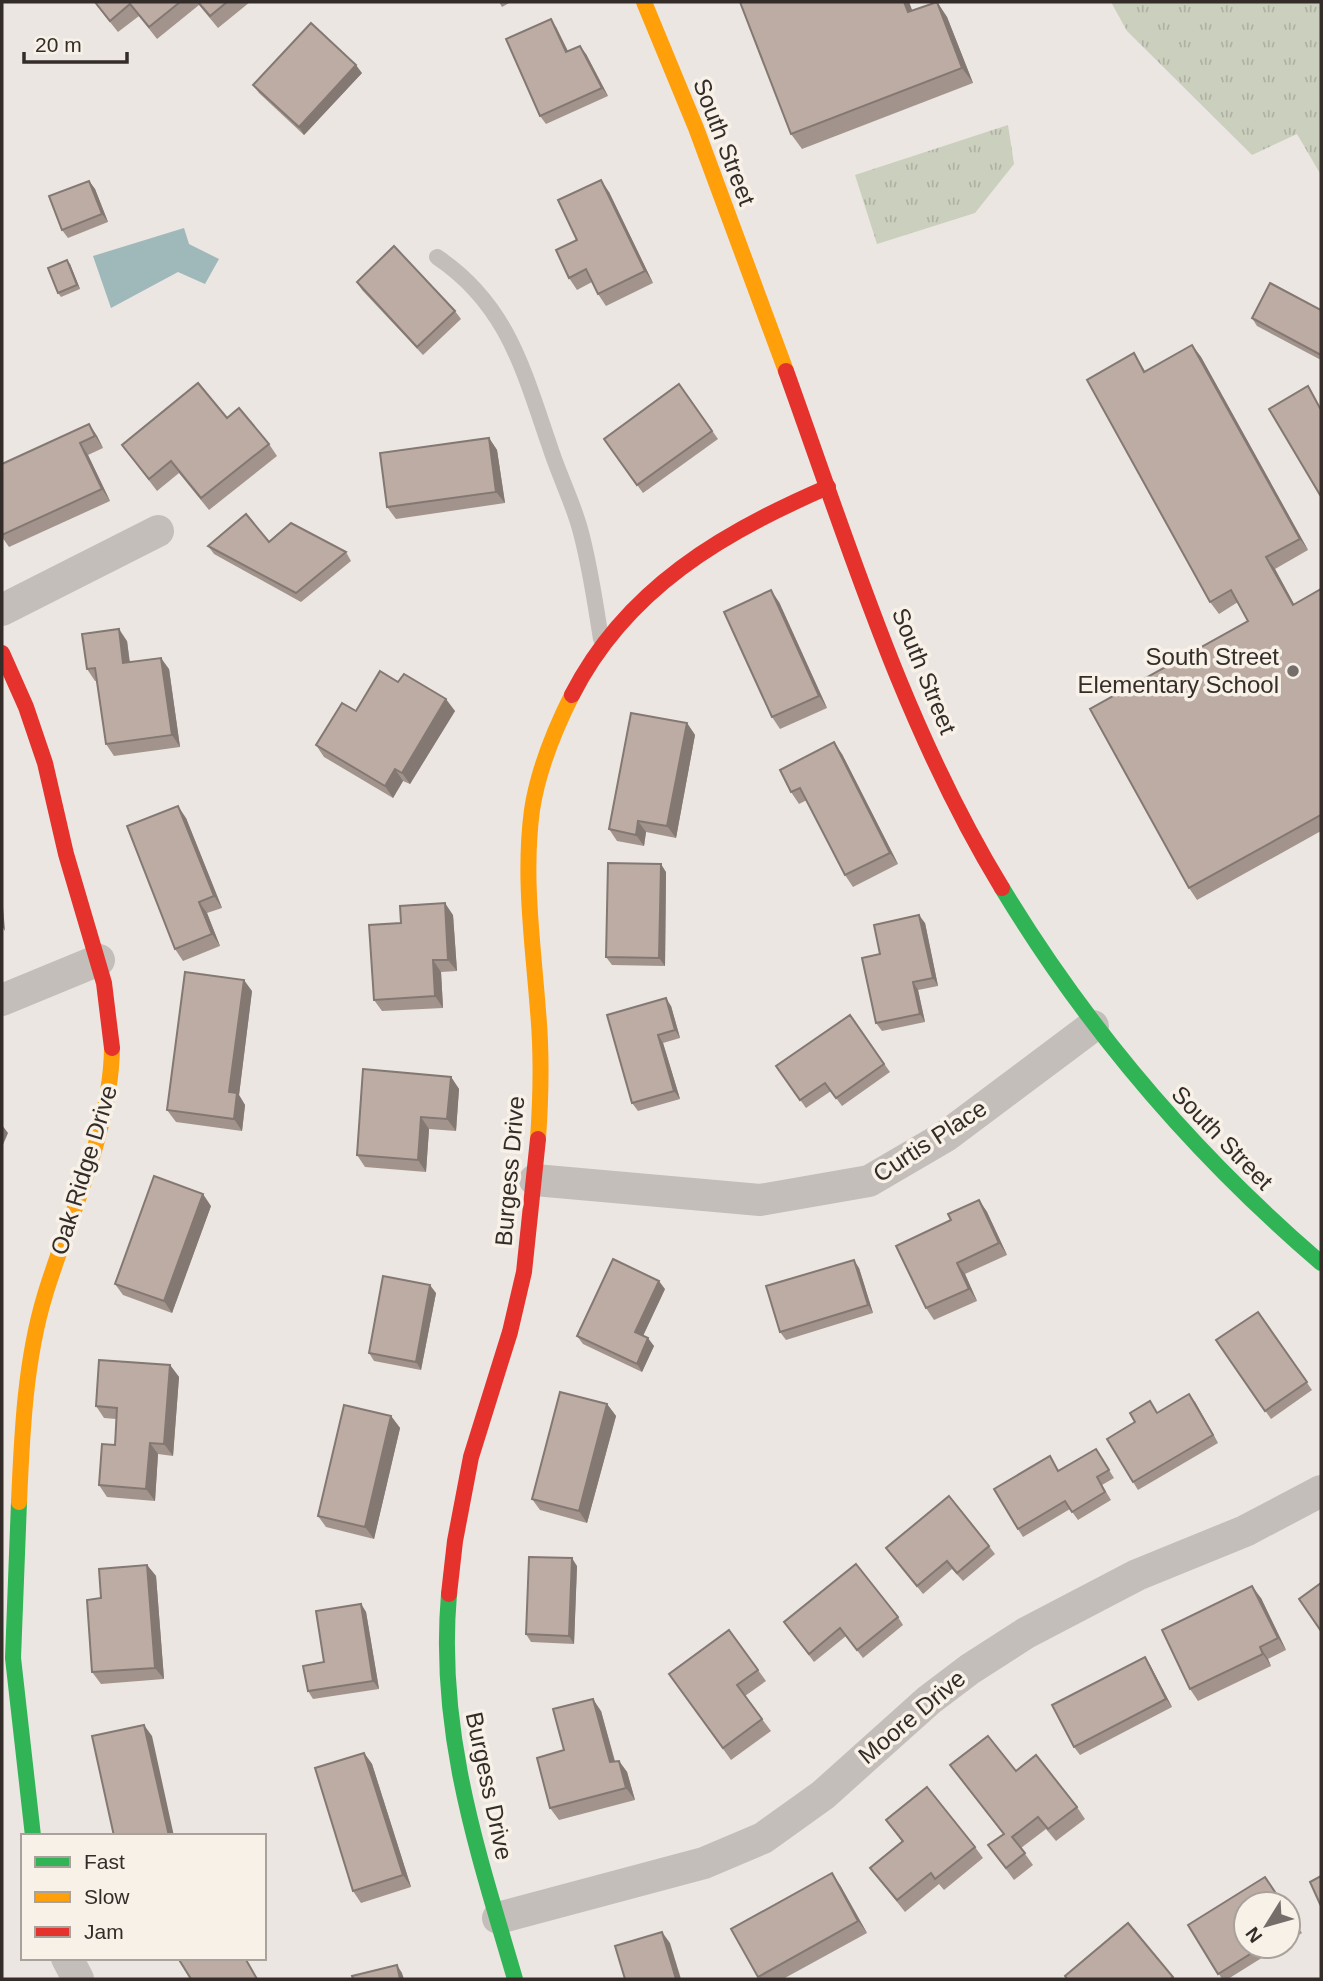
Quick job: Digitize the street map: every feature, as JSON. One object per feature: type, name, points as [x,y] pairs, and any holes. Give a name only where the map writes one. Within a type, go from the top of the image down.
[{"type":"street","name":"South Street","points":[[644,2],[688,111],[904,689],[959,810],[1021,920],[1093,1026],[1162,1110],[1209,1159],[1321,1263]]},
{"type":"street","name":"Burgess Drive","points":[[515,1979],[462,1792],[452,1742],[445,1627],[457,1527],[467,1473],[511,1328],[535,1180],[541,1062],[526,889],[529,821],[543,760],[561,717],[602,644],[635,607],[694,555],[742,525],[828,487]]},
{"type":"street","points":[[2,610],[158,531]]},
{"type":"street","name":"Oak Ridge Drive","points":[[2,653],[38,741],[69,865],[99,960],[108,998],[113,1075],[44,1298],[33,1353],[22,1440],[7,1658],[33,1834]]},
{"type":"street","points":[[2,1000],[99,960]]},
{"type":"street","name":"Curtis Place","points":[[535,1180],[760,1200],[869,1181],[946,1136],[1093,1026]]},
{"type":"street","name":"Moore Drive","points":[[498,1919],[704,1863],[763,1838],[823,1795],[929,1700],[970,1669],[1026,1633],[1137,1575],[1245,1531],[1321,1491]]},
{"type":"street","points":[[68,1960],[78,1979]]},
{"type":"lane","points":[[437,257],[464,277],[485,299],[521,361],[580,529],[602,644]]},
{"type":"green space","points":[[1111,2],[1321,2],[1321,175],[1297,134],[1252,155],[1127,31]]},
{"type":"green space","points":[[1008,125],[1014,164],[975,213],[877,244],[855,175]]},
{"type":"water","points":[[184,228],[189,244],[219,259],[205,284],[178,272],[111,308],[93,256]]},
{"type":"building","points":[[95,2],[180,2],[149,27],[130,4],[110,21]]},
{"type":"building","points":[[198,2],[227,2],[210,16]]},
{"type":"building","points":[[740,2],[904,2],[908,12],[937,2],[962,68],[791,134]]},
{"type":"building","points":[[551,19],[566,52],[580,46],[602,88],[540,116],[506,39]]},
{"type":"building","points":[[311,23],[356,65],[299,127],[253,85]]},
{"type":"building","points":[[601,180],[645,271],[598,294],[586,269],[569,278],[556,250],[577,240],[558,200]]},
{"type":"building","points":[[89,181],[102,214],[62,230],[49,196]]},
{"type":"building","points":[[394,246],[455,311],[417,347],[357,282]]},
{"type":"building","points":[[67,260],[77,285],[58,293],[48,268]]},
{"type":"building","points":[[1270,283],[1321,310],[1321,355],[1252,318]]},
{"type":"building","points":[[1192,345],[1300,539],[1266,557],[1293,605],[1321,589],[1321,815],[1189,888],[1090,709],[1248,621],[1231,590],[1210,602],[1087,380],[1134,353],[1144,372]]},
{"type":"building","points":[[198,383],[227,418],[239,408],[269,444],[201,498],[171,461],[149,479],[122,445]]},
{"type":"building","points":[[679,384],[712,431],[637,485],[604,439]]},
{"type":"building","points":[[1308,386],[1321,410],[1320,495],[1269,409]]},
{"type":"building","points":[[89,424],[95,436],[80,443],[102,489],[2,535],[2,464]]},
{"type":"building","points":[[489,438],[496,492],[387,507],[380,453]]},
{"type":"building","points":[[246,514],[269,542],[291,523],[346,552],[296,593],[208,546]]},
{"type":"building","points":[[771,590],[819,696],[772,717],[724,612]]},
{"type":"building","points":[[119,629],[123,663],[161,658],[172,735],[106,744],[95,668],[87,669],[82,634]]},
{"type":"building","points":[[380,671],[398,682],[404,674],[446,699],[402,773],[395,769],[385,786],[316,745],[342,703],[356,711]]},
{"type":"building","points":[[631,713],[687,723],[667,826],[638,821],[636,835],[609,829]]},
{"type":"building","points":[[834,742],[890,853],[845,875],[800,788],[791,792],[780,770]]},
{"type":"building","points":[[178,806],[214,896],[199,902],[212,934],[175,949],[127,826]]},
{"type":"building","points":[[608,863],[661,864],[659,958],[606,957]]},
{"type":"building","points":[[445,903],[448,960],[433,960],[435,996],[374,1000],[369,925],[401,923],[400,906]]},
{"type":"building","points":[[919,915],[933,978],[913,982],[920,1014],[876,1023],[862,958],[880,954],[874,925]]},
{"type":"building","points":[[185,972],[244,980],[229,1092],[237,1093],[234,1119],[167,1110]]},
{"type":"building","points":[[666,998],[675,1030],[658,1035],[674,1091],[632,1103],[607,1015]]},
{"type":"building","points":[[850,1015],[884,1064],[836,1098],[825,1083],[800,1100],[776,1066]]},
{"type":"building","points":[[363,1069],[451,1077],[447,1119],[421,1117],[418,1160],[357,1155]]},
{"type":"building","points":[[154,1176],[203,1194],[164,1301],[115,1284]]},
{"type":"building","points":[[979,1200],[999,1243],[957,1263],[969,1289],[926,1308],[896,1246],[951,1220],[948,1214]]},
{"type":"building","points":[[613,1259],[659,1281],[635,1332],[648,1338],[637,1364],[577,1336]]},
{"type":"building","points":[[854,1260],[868,1305],[780,1332],[766,1286]]},
{"type":"building","points":[[383,1276],[430,1285],[416,1362],[369,1353]]},
{"type":"building","points":[[1258,1312],[1307,1382],[1265,1411],[1216,1340]]},
{"type":"building","points":[[99,1360],[170,1365],[164,1444],[150,1443],[146,1489],[99,1485],[102,1444],[115,1445],[117,1408],[96,1406]]},
{"type":"building","points":[[560,1392],[607,1404],[579,1511],[532,1499]]},
{"type":"building","points":[[1189,1394],[1213,1435],[1133,1482],[1107,1439],[1135,1422],[1130,1413],[1150,1401],[1157,1413]]},
{"type":"building","points":[[344,1405],[391,1416],[365,1527],[318,1516]]},
{"type":"building","points":[[1096,1449],[1109,1470],[1097,1477],[1105,1492],[1072,1512],[1065,1501],[1018,1529],[994,1489],[1050,1456],[1058,1471]]},
{"type":"building","points":[[949,1496],[989,1546],[957,1573],[947,1561],[917,1586],[886,1548]]},
{"type":"building","points":[[529,1557],[572,1558],[569,1636],[526,1634]]},
{"type":"building","points":[[856,1564],[898,1617],[857,1650],[840,1628],[809,1654],[784,1622]]},
{"type":"building","points":[[147,1565],[155,1668],[92,1672],[87,1600],[101,1598],[99,1569]]},
{"type":"building","points":[[1321,1583],[1321,1631],[1299,1599]]},
{"type":"building","points":[[1252,1586],[1278,1638],[1260,1647],[1263,1654],[1190,1689],[1162,1630]]},
{"type":"building","points":[[361,1604],[373,1681],[308,1691],[303,1666],[324,1662],[316,1611]]},
{"type":"building","points":[[729,1630],[758,1670],[737,1685],[762,1719],[723,1748],[669,1674]]},
{"type":"building","points":[[1145,1657],[1166,1699],[1074,1747],[1052,1705]]},
{"type":"building","points":[[593,1699],[610,1762],[619,1761],[626,1788],[550,1808],[537,1758],[564,1750],[553,1709]]},
{"type":"building","points":[[144,1725],[169,1834],[114,1834],[92,1736]]},
{"type":"building","points":[[988,1736],[1016,1771],[1036,1755],[1077,1807],[1048,1829],[1038,1817],[1012,1837],[1025,1853],[1006,1868],[988,1845],[1004,1834],[950,1765]]},
{"type":"building","points":[[364,1753],[403,1875],[353,1891],[315,1768]]},
{"type":"building","points":[[927,1787],[975,1847],[935,1879],[931,1873],[897,1900],[870,1868],[903,1841],[886,1820]]},
{"type":"building","points":[[832,1873],[858,1921],[758,1977],[731,1929]]},
{"type":"building","points":[[1321,1876],[1321,1903],[1320,1904],[1310,1882]]},
{"type":"building","points":[[1265,1877],[1274,1890],[1244,1890]]},
{"type":"building","points":[[1232,1898],[1232,1960],[1240,1960],[1218,1974],[1188,1925]]},
{"type":"building","points":[[1128,1923],[1173,1977],[1067,1979],[1065,1976]]},
{"type":"building","points":[[662,1932],[676,1979],[625,1979],[615,1946]]},
{"type":"building","points":[[179,1960],[246,1960],[257,1979],[191,1979]]},
{"type":"building","points":[[397,1965],[400,1979],[353,1979],[352,1976]]},
{"type":"traffic: fast","points":[[1002,888],[1071,992],[1147,1089],[1230,1179],[1321,1263]]},
{"type":"traffic: fast","points":[[19,1502],[13,1658],[33,1834]]},
{"type":"traffic: fast","points":[[449,1594],[449,1694],[463,1790],[515,1979]]},
{"type":"traffic: slow","points":[[644,2],[696,128],[786,371]]},
{"type":"traffic: slow","points":[[538,1139],[540,1043],[530,911],[529,835],[543,766],[572,695]]},
{"type":"traffic: slow","points":[[19,1502],[23,1424],[38,1320],[97,1141],[110,1079],[112,1048]]},
{"type":"traffic: jam","points":[[786,371],[856,570],[908,701],[967,827],[1002,888]]},
{"type":"traffic: jam","points":[[572,695],[594,657],[620,624],[649,594],[715,545],[751,524],[828,487]]},
{"type":"traffic: jam","points":[[2,653],[26,707],[45,763],[66,854],[104,983],[112,1048]]},
{"type":"traffic: jam","points":[[449,1594],[455,1541],[471,1457],[510,1332],[524,1272],[538,1139]]},
{"type":"place","name":"South Street Elementary School","points":[[1293,671]]}]
